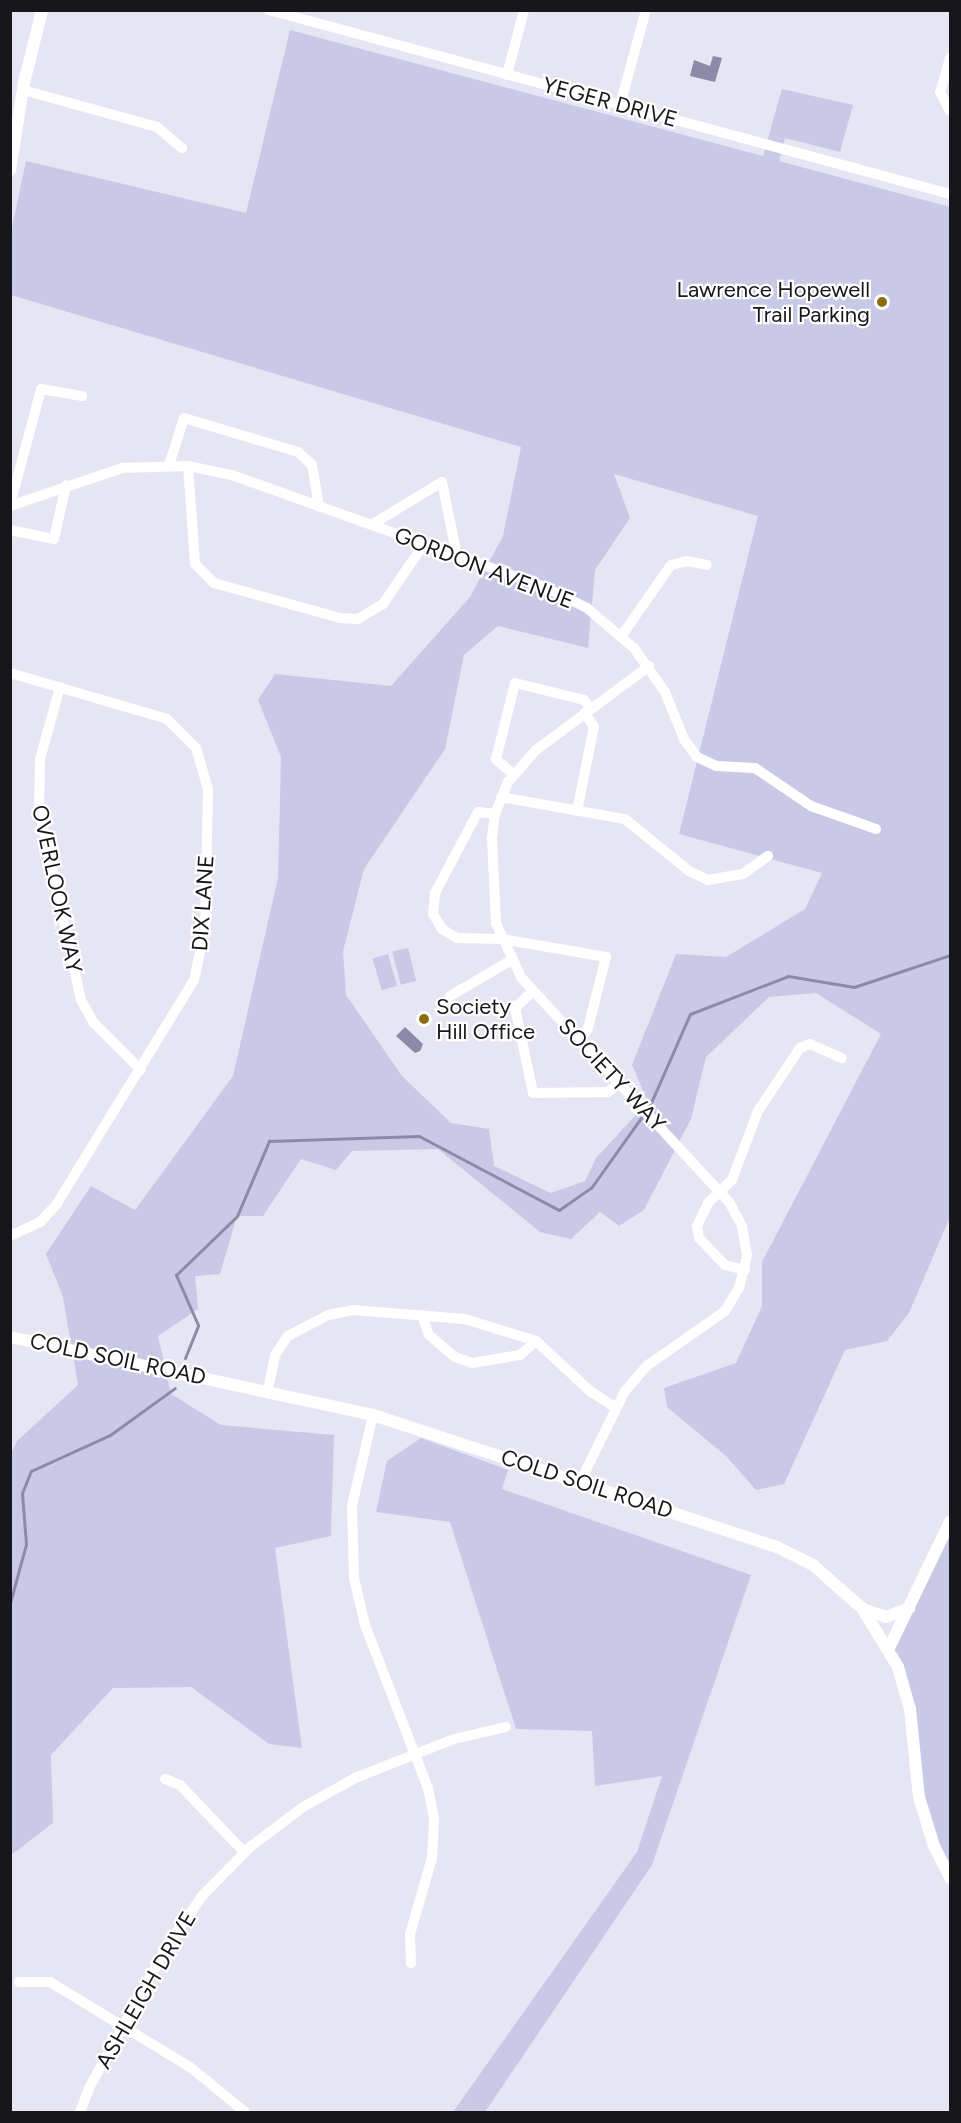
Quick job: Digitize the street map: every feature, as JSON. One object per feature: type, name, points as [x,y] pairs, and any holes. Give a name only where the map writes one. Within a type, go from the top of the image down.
[{"type":"street","points":[[10,171],[12,141],[42,10]]},
{"type":"street","name":"YEGER DRIVE","points":[[269,10],[951,194]]},
{"type":"street","points":[[507,75],[524,10]]},
{"type":"street","points":[[620,105],[646,10]]},
{"type":"street","points":[[951,58],[940,92],[951,111]]},
{"type":"street","points":[[23,90],[157,127],[182,148]]},
{"type":"street","points":[[10,505],[41,389],[82,396]]},
{"type":"street","points":[[169,465],[184,418],[298,452],[312,465],[319,506]]},
{"type":"street","points":[[188,466],[195,564],[214,583],[340,618],[358,619],[383,604],[424,544]]},
{"type":"street","name":"GORDON AVENUE","points":[[10,505],[122,468],[188,466],[232,475],[457,556],[566,597],[622,635],[649,666],[697,756],[716,766],[755,768],[811,806],[876,829]]},
{"type":"street","points":[[371,525],[442,482],[457,556]]},
{"type":"street","points":[[10,530],[54,539],[66,485]]},
{"type":"street","points":[[622,635],[671,566],[687,561],[707,565]]},
{"type":"street","name":"SOCIETY WAY","points":[[580,1482],[616,1408],[648,1365],[725,1311],[739,1288],[745,1269],[742,1226],[720,1192],[533,991],[510,961],[501,939],[492,877],[495,814],[513,774],[536,750],[649,666]]},
{"type":"street","name":"DIX LANE","points":[[10,673],[166,719],[196,748],[207,777],[205,930],[200,960],[185,999],[53,1209],[28,1230],[10,1236]]},
{"type":"street","points":[[513,774],[496,759],[515,683],[584,700],[594,727],[577,811]]},
{"type":"street","name":"OVERLOOK WAY","points":[[60,687],[40,759],[39,810],[81,1000],[94,1023],[141,1070]]},
{"type":"street","points":[[501,797],[633,823],[689,872],[708,880],[743,874],[768,856]]},
{"type":"street","points":[[495,814],[478,812],[432,906],[437,923],[449,934],[501,939],[606,957],[588,1028],[580,1041]]},
{"type":"street","points":[[450,996],[510,961]]},
{"type":"street","points":[[533,991],[515,1008],[533,1093],[608,1092],[620,1083]]},
{"type":"street","points":[[745,1269],[725,1265],[697,1232],[708,1203],[732,1180],[758,1111],[800,1048],[810,1044],[842,1058]]},
{"type":"street","points":[[268,1389],[272,1365],[282,1344],[298,1329],[320,1318],[353,1310],[465,1319],[537,1341],[590,1391],[616,1408]]},
{"type":"street","points":[[422,1315],[429,1335],[454,1357],[472,1363],[520,1355],[537,1341]]},
{"type":"street","name":"COLD SOIL ROAD","points":[[10,1337],[268,1389],[373,1415],[794,1555],[829,1576],[862,1608],[889,1648],[910,1709],[916,1775],[926,1824],[951,1878]]},
{"type":"street","points":[[373,1415],[352,1506],[354,1578],[366,1625],[432,1804],[434,1839],[428,1877],[410,1934],[411,1963]]},
{"type":"street","points":[[889,1648],[951,1522]]},
{"type":"street","points":[[862,1608],[886,1617],[909,1608]]},
{"type":"street","name":"ASHLEIGH DRIVE","points":[[80,2112],[123,2027],[185,1919],[244,1852],[272,1828],[328,1791],[415,1753],[506,1726]]},
{"type":"street","points":[[165,1779],[180,1785],[244,1852]]},
{"type":"street","points":[[19,1982],[50,1982],[190,2067],[245,2112]]},
{"type":"shaded area","points":[[290,30],[763,156],[782,89],[853,105],[840,152],[785,138],[779,161],[950,207],[950,1217],[909,1313],[887,1341],[845,1350],[784,1484],[756,1490],[726,1456],[667,1407],[664,1388],[736,1363],[762,1306],[762,1262],[881,1034],[816,993],[769,997],[706,1057],[691,1119],[644,1210],[619,1226],[600,1212],[571,1239],[540,1232],[438,1149],[352,1151],[336,1170],[301,1159],[263,1216],[237,1216],[220,1274],[195,1276],[198,1309],[158,1336],[171,1394],[221,1425],[334,1435],[331,1536],[275,1548],[302,1748],[269,1744],[191,1687],[113,1688],[51,1755],[53,1823],[11,1855],[11,1454],[17,1441],[78,1385],[63,1297],[46,1254],[91,1186],[135,1210],[233,1076],[278,878],[281,757],[258,700],[275,674],[391,686],[470,597],[503,536],[521,447],[11,295],[11,232],[26,161],[246,213]],"holes":[[[614,474],[758,516],[679,834],[822,873],[805,909],[726,957],[676,954],[632,1065],[648,1102],[596,1158],[585,1181],[551,1193],[494,1166],[489,1129],[451,1123],[402,1076],[346,995],[343,951],[364,869],[445,749],[464,655],[498,626],[588,648],[595,570],[630,518]]]},
{"type":"shaded area","points":[[713,56],[722,58],[715,82],[690,76],[694,60],[710,66]]},
{"type":"shaded area","points":[[408,948],[416,981],[401,985],[392,952]]},
{"type":"shaded area","points":[[388,954],[397,986],[382,990],[373,958]]},
{"type":"shaded area","points":[[405,1027],[423,1044],[420,1051],[415,1053],[396,1036]]},
{"type":"shaded area","points":[[421,1438],[508,1470],[502,1489],[751,1575],[652,1865],[485,2112],[453,2112],[637,1852],[662,1776],[595,1786],[592,1731],[516,1729],[450,1522],[376,1512],[387,1461]]},
{"type":"shaded area","points":[[950,1524],[950,1878],[926,1824],[913,1728],[889,1648]]},
{"type":"waterway","points":[[650,1105],[690,1014],[788,976],[854,987],[950,955]]},
{"type":"waterway","points":[[185,1358],[198,1325],[176,1275],[237,1216],[269,1141],[419,1136],[559,1210],[591,1188],[641,1118]]},
{"type":"waterway","points":[[10,1603],[26,1544],[22,1493],[31,1471],[110,1435],[175,1388]]},
{"type":"place","name":"Lawrence Hopewell Trail Parking","points":[[882,302]]},
{"type":"place","name":"Society Hill Office","points":[[424,1019]]}]
